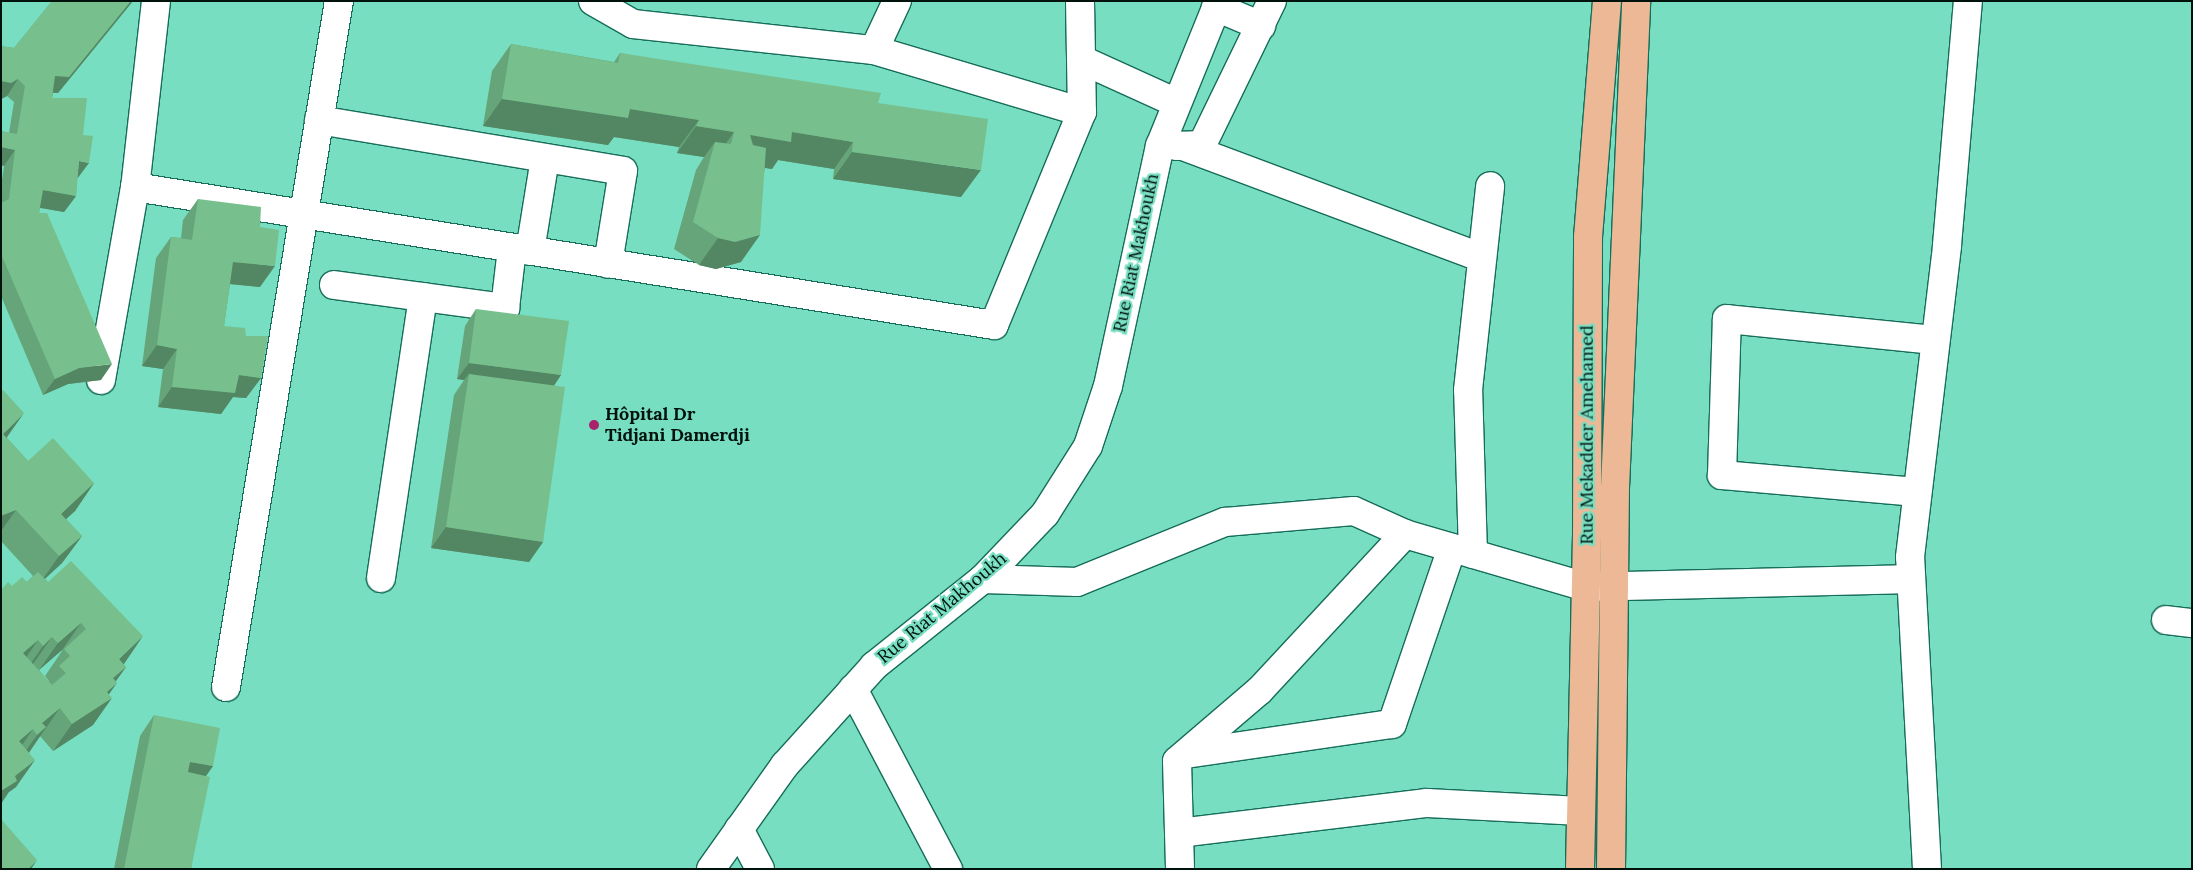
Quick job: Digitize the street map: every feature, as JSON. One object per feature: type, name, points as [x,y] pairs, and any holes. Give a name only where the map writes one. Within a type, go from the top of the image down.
[{"type":"main road","name":"Rue Mekadder Amehamed","points":[[1580,869],[1586,587],[1588,237],[1606,1]]},
{"type":"main road","name":"Rue Mekadder Amehamed","points":[[1611,869],[1615,488],[1636,1]]},
{"type":"street","points":[[101,380],[135,187],[156,1]]},
{"type":"street","points":[[226,687],[339,1]]},
{"type":"street","points":[[593,1],[633,24],[874,50],[1082,112]]},
{"type":"street","points":[[874,50],[897,1]]},
{"type":"street","points":[[135,187],[994,325],[1082,112],[1080,1]]},
{"type":"street","points":[[1171,146],[1202,145],[1272,1]]},
{"type":"street","points":[[1927,869],[1910,557],[1935,340],[1968,1]]},
{"type":"street","name":"Rue Riat Makhoukh","points":[[711,869],[785,765],[874,666],[982,579],[1046,514],[1088,446],[1108,386],[1171,146],[1177,102],[1218,4],[1260,26]]},
{"type":"street","points":[[1082,60],[1177,102]]},
{"type":"street","points":[[319,120],[623,171],[608,264]]},
{"type":"street","points":[[1171,146],[1482,258]]},
{"type":"street","points":[[334,285],[505,308],[545,158]]},
{"type":"street","points":[[1186,754],[1392,724],[1463,551],[1468,390],[1490,186]]},
{"type":"street","points":[[381,578],[423,297]]},
{"type":"street","points":[[1917,492],[1722,475],[1727,319],[1935,340]]},
{"type":"street","points":[[982,579],[1077,582],[1225,522],[1354,511],[1405,534],[1586,587],[1911,579]]},
{"type":"street","points":[[1180,869],[1177,761],[1260,690],[1405,534]]},
{"type":"street","points":[[853,689],[948,869]]},
{"type":"street","points":[[1179,833],[1427,802],[1581,811]]},
{"type":"street","points":[[739,829],[760,869]]},
{"type":"building","points":[[52,1],[131,1],[69,77],[55,76],[52,98],[87,98],[83,135],[93,136],[89,163],[79,161],[76,196],[43,190],[39,213],[47,213],[112,364],[79,368],[55,379],[1,254],[1,203],[9,199],[15,150],[1,147],[1,131],[17,134],[25,86],[18,79],[11,83],[1,81],[1,46],[14,48]]},
{"type":"building","points":[[511,44],[618,63],[620,53],[881,93],[878,103],[988,119],[981,170],[852,152],[853,142],[792,132],[791,142],[750,135],[753,145],[766,148],[760,235],[735,242],[718,238],[693,222],[715,142],[731,144],[734,132],[696,126],[699,120],[630,109],[628,118],[502,99]]},
{"type":"building","points":[[198,199],[261,207],[260,227],[279,230],[275,266],[233,262],[224,326],[245,328],[246,336],[268,336],[261,378],[239,375],[235,393],[172,387],[177,349],[157,345],[171,237],[192,240]]},
{"type":"building","points":[[476,309],[569,321],[561,375],[469,363]]},
{"type":"building","points":[[469,374],[565,387],[543,542],[446,527]]},
{"type":"building","points":[[3,390],[24,413],[3,434],[28,461],[53,438],[94,483],[61,514],[82,536],[59,556],[16,510],[3,515],[1,513],[1,392]]},
{"type":"building","points":[[71,561],[143,636],[119,659],[126,667],[113,678],[117,683],[107,692],[112,698],[72,724],[60,708],[42,723],[46,727],[37,735],[33,729],[19,741],[35,760],[15,776],[17,781],[1,791],[1,590],[8,582],[12,586],[22,577],[27,582],[38,572],[48,582]],"holes":[[[81,623],[86,629],[64,649],[70,656],[59,666],[66,673],[52,685],[23,653],[38,640],[43,646],[52,637],[58,643]]]},
{"type":"building","points":[[154,715],[220,728],[213,766],[190,762],[188,772],[210,777],[191,869],[124,869]]},
{"type":"building","points":[[1,819],[37,860],[28,869],[1,869]]},
{"type":"place","name":"Hôpital Dr Tidjani Damerdji","points":[[594,425]]}]
